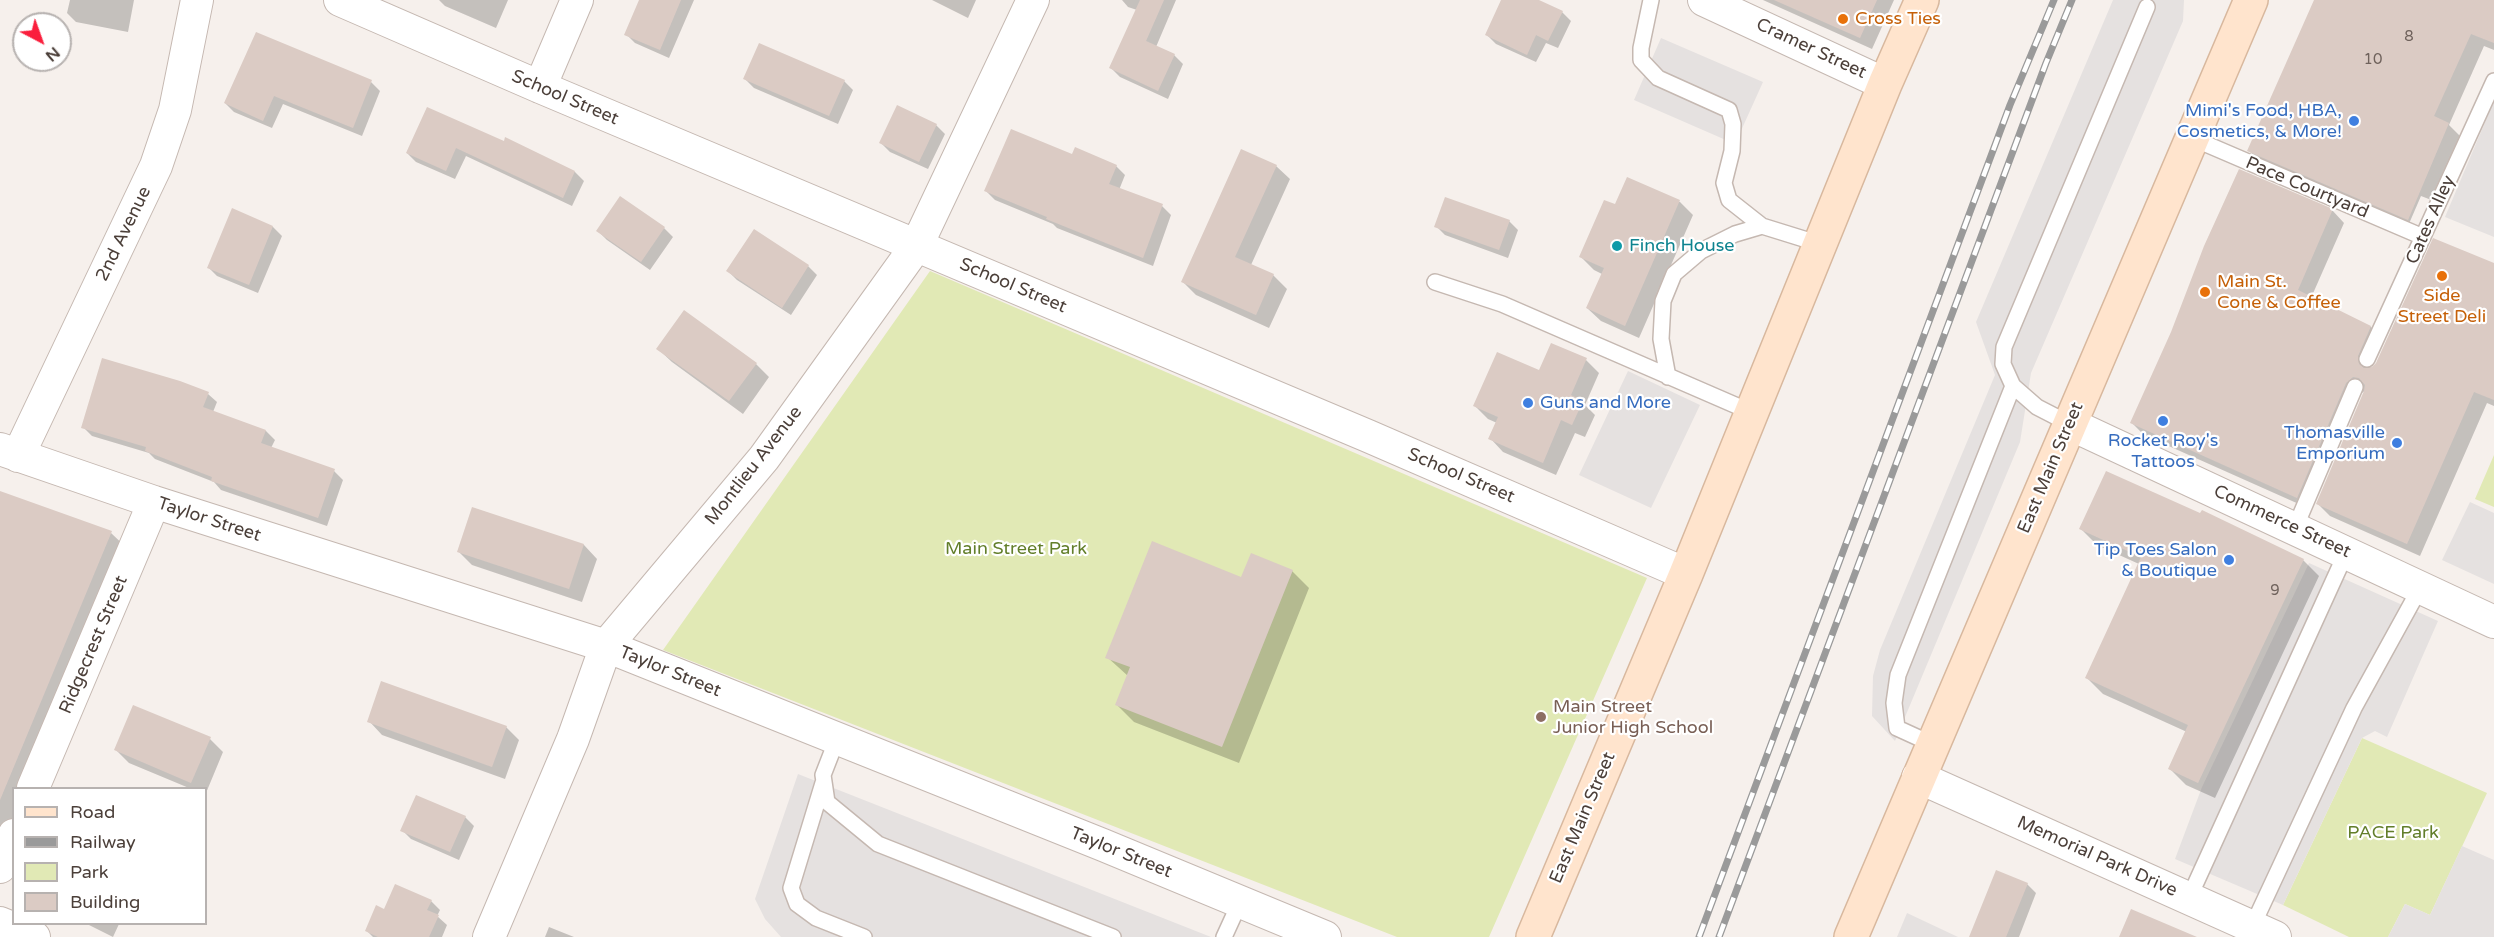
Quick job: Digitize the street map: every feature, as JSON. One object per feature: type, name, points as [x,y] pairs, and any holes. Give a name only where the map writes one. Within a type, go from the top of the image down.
[{"type":"street","name":"2nd Avenue","points":[[9,452],[156,166],[175,110],[197,0]]},
{"type":"street","name":"School Street","points":[[340,0],[540,87],[1379,441],[1686,574]]},
{"type":"street","points":[[540,87],[577,0]]},
{"type":"street","name":"Montlieu Avenue","points":[[489,937],[573,739],[606,645],[764,458],[917,245],[1034,0]]},
{"type":"street","name":"Cramer Street","points":[[1704,0],[1885,84]]},
{"type":"street","name":"East Main Street","points":[[1533,937],[1686,574],[1885,84],[1922,0]]},
{"type":"street","name":"East Main Street","points":[[1851,937],[2251,0]]},
{"type":"street","name":"Commerce Street","points":[[2070,424],[2494,622]]},
{"type":"street","name":"Taylor Street","points":[[9,452],[154,502],[606,645],[1325,937]]},
{"type":"street","name":"Ridgecrest Street","points":[[34,787],[154,502]]},
{"type":"street","name":"Memorial Park Drive","points":[[1918,777],[2263,932]]},
{"type":"street","points":[[0,867],[12,840]]},
{"type":"street","points":[[0,923],[34,937]]},
{"type":"lane","points":[[1651,0],[1641,48],[1641,60],[1658,78],[1729,110],[1733,124],[1732,151],[1724,183],[1729,200],[1762,226],[1820,244]]},
{"type":"lane","points":[[2070,424],[2037,407],[2013,386],[2003,364],[2004,347],[2147,7]]},
{"type":"lane","name":"Cates Alley","points":[[2367,359],[2494,81]]},
{"type":"lane","name":"Pace Courtyard","points":[[2192,138],[2423,237]]},
{"type":"lane","points":[[1668,377],[1661,339],[1663,301],[1674,274],[1701,251],[1735,234],[1762,226]]},
{"type":"lane","points":[[1435,282],[1502,304],[1751,412]]},
{"type":"lane","points":[[1932,744],[1897,728],[1894,703],[1898,675],[2013,386]]},
{"type":"lane","points":[[2295,528],[2355,387]]},
{"type":"lane","points":[[2189,898],[2346,553]]},
{"type":"lane","points":[[2263,932],[2354,708],[2420,588]]},
{"type":"lane","points":[[837,739],[823,776],[827,802],[878,844],[1113,937]]},
{"type":"lane","points":[[823,783],[791,888],[797,904],[816,918],[864,937]]},
{"type":"lane","points":[[1224,937],[1240,902]]},
{"type":"green space","name":"Main Street Park","points":[[930,271],[1647,578],[1489,937],[1397,937],[663,650]]},
{"type":"green space","points":[[2494,455],[2494,507],[2475,499]]},
{"type":"green space","name":"PACE Park","points":[[2362,738],[2487,793],[2430,915],[2405,904],[2388,937],[2349,937],[2283,905]]},
{"type":"shaded area","points":[[2113,0],[2184,0],[2183,21],[2031,373],[2020,442],[1895,741],[1872,716],[1873,676],[1880,650],[1995,375],[1976,322]]},
{"type":"shaded area","points":[[1661,38],[1763,82],[1735,144],[1634,100]]},
{"type":"shaded area","points":[[2494,101],[2494,237],[2445,217]]},
{"type":"shaded area","points":[[1628,371],[1700,405],[1651,508],[1579,475]]},
{"type":"shaded area","points":[[2470,502],[2494,513],[2494,584],[2442,560]]},
{"type":"shaded area","points":[[2309,563],[2438,621],[2387,737],[2375,731],[2362,738],[2283,905],[2175,859],[2202,787]]},
{"type":"shaded area","points":[[798,774],[1211,937],[781,937],[765,919],[755,899]]},
{"type":"shaded area","points":[[2462,846],[2494,860],[2494,937],[2388,937],[2405,904],[2430,915]]},
{"type":"shaded area","points":[[1907,913],[1958,937],[1897,937]]},
{"type":"building","points":[[639,0],[681,0],[660,50],[624,35]]},
{"type":"building","points":[[1140,0],[1164,0],[1146,41],[1175,54],[1158,91],[1109,68]]},
{"type":"building","points":[[1501,0],[1539,0],[1563,11],[1548,41],[1536,35],[1527,55],[1485,35]]},
{"type":"building","name":"Cross Ties","points":[[1774,0],[1877,0],[1860,38]]},
{"type":"building","points":[[2314,0],[2494,0],[2494,43],[2471,34],[2434,116],[2449,123],[2408,220],[2247,151]]},
{"type":"building","points":[[256,32],[372,80],[353,128],[274,96],[263,121],[224,103]]},
{"type":"building","points":[[759,43],[845,80],[829,116],[743,79]]},
{"type":"building","points":[[897,105],[937,124],[919,162],[879,143]]},
{"type":"building","points":[[427,107],[504,141],[505,137],[575,171],[563,198],[456,148],[446,171],[406,153]]},
{"type":"building","points":[[1011,129],[1072,154],[1075,147],[1117,165],[1109,184],[1163,204],[1143,258],[984,191]]},
{"type":"building","points":[[1241,149],[1277,165],[1235,257],[1274,274],[1256,315],[1181,282]]},
{"type":"building","points":[[2239,169],[2333,209],[2298,290],[2371,326],[2358,356],[2359,364],[2364,368],[2372,367],[2376,363],[2433,238],[2494,263],[2494,400],[2474,392],[2407,544],[2316,504],[2364,391],[2365,385],[2359,378],[2353,377],[2346,383],[2297,498],[2130,423]]},
{"type":"building","name":"Finch House","points":[[1627,177],[1680,200],[1625,326],[1586,308],[1604,268],[1579,257],[1604,200],[1615,204]]},
{"type":"building","points":[[620,196],[665,227],[641,262],[596,231]]},
{"type":"building","points":[[1445,197],[1510,220],[1499,250],[1434,227]]},
{"type":"building","points":[[232,208],[273,226],[249,285],[207,268]]},
{"type":"building","points":[[754,229],[809,265],[782,308],[726,271]]},
{"type":"building","points":[[684,310],[757,363],[729,401],[656,349]]},
{"type":"building","name":"Guns and More","points":[[1551,343],[1587,358],[1571,395],[1583,401],[1572,425],[1561,420],[1543,463],[1488,439],[1498,417],[1473,406],[1497,352],[1539,370]]},
{"type":"building","points":[[102,358],[209,392],[203,407],[266,430],[261,443],[335,469],[318,518],[211,481],[212,477],[145,451],[146,447],[81,428]]},
{"type":"building","points":[[2106,471],[2200,513],[2202,510],[2304,559],[2198,783],[2168,769],[2188,725],[2085,678],[2141,557],[2079,529]]},
{"type":"building","points":[[0,491],[112,531],[0,800]]},
{"type":"building","points":[[472,507],[584,544],[569,589],[457,552]]},
{"type":"building","points":[[1152,541],[1241,577],[1251,553],[1293,570],[1222,747],[1115,705],[1130,667],[1105,658]]},
{"type":"building","points":[[381,681],[507,726],[492,767],[367,722]]},
{"type":"building","points":[[133,705],[211,737],[191,783],[114,750]]},
{"type":"building","points":[[416,795],[466,816],[450,852],[400,831]]},
{"type":"building","points":[[1996,870],[2028,883],[2006,937],[1969,937]]},
{"type":"building","points":[[395,884],[432,900],[427,910],[439,915],[429,937],[378,937],[365,931],[376,905],[384,909]]},
{"type":"building","points":[[2131,909],[2197,937],[2119,937]]},
{"type":"railway","points":[[1699,937],[2010,105],[2054,0]]},
{"type":"railway","points":[[1719,937],[2046,63],[2072,0]]},
{"type":"place","name":"Cross Ties","points":[[1843,19]]},
{"type":"place","name":"Mimi's Food, HBA, Cosmetics, & More!","points":[[2354,121]]},
{"type":"place","name":"Finch House","points":[[1617,246]]},
{"type":"place","name":"Side Street Deli","points":[[2442,276]]},
{"type":"place","name":"Main St. Cone & Coffee","points":[[2205,292]]},
{"type":"place","name":"Guns and More","points":[[1528,403]]},
{"type":"place","name":"Rocket Roy's Tattoos","points":[[2163,421]]},
{"type":"place","name":"Thomasville Emporium","points":[[2397,443]]},
{"type":"place","name":"Tip Toes Salon & Boutique","points":[[2229,560]]},
{"type":"place","name":"Main Street Junior High School","points":[[1541,717]]}]
